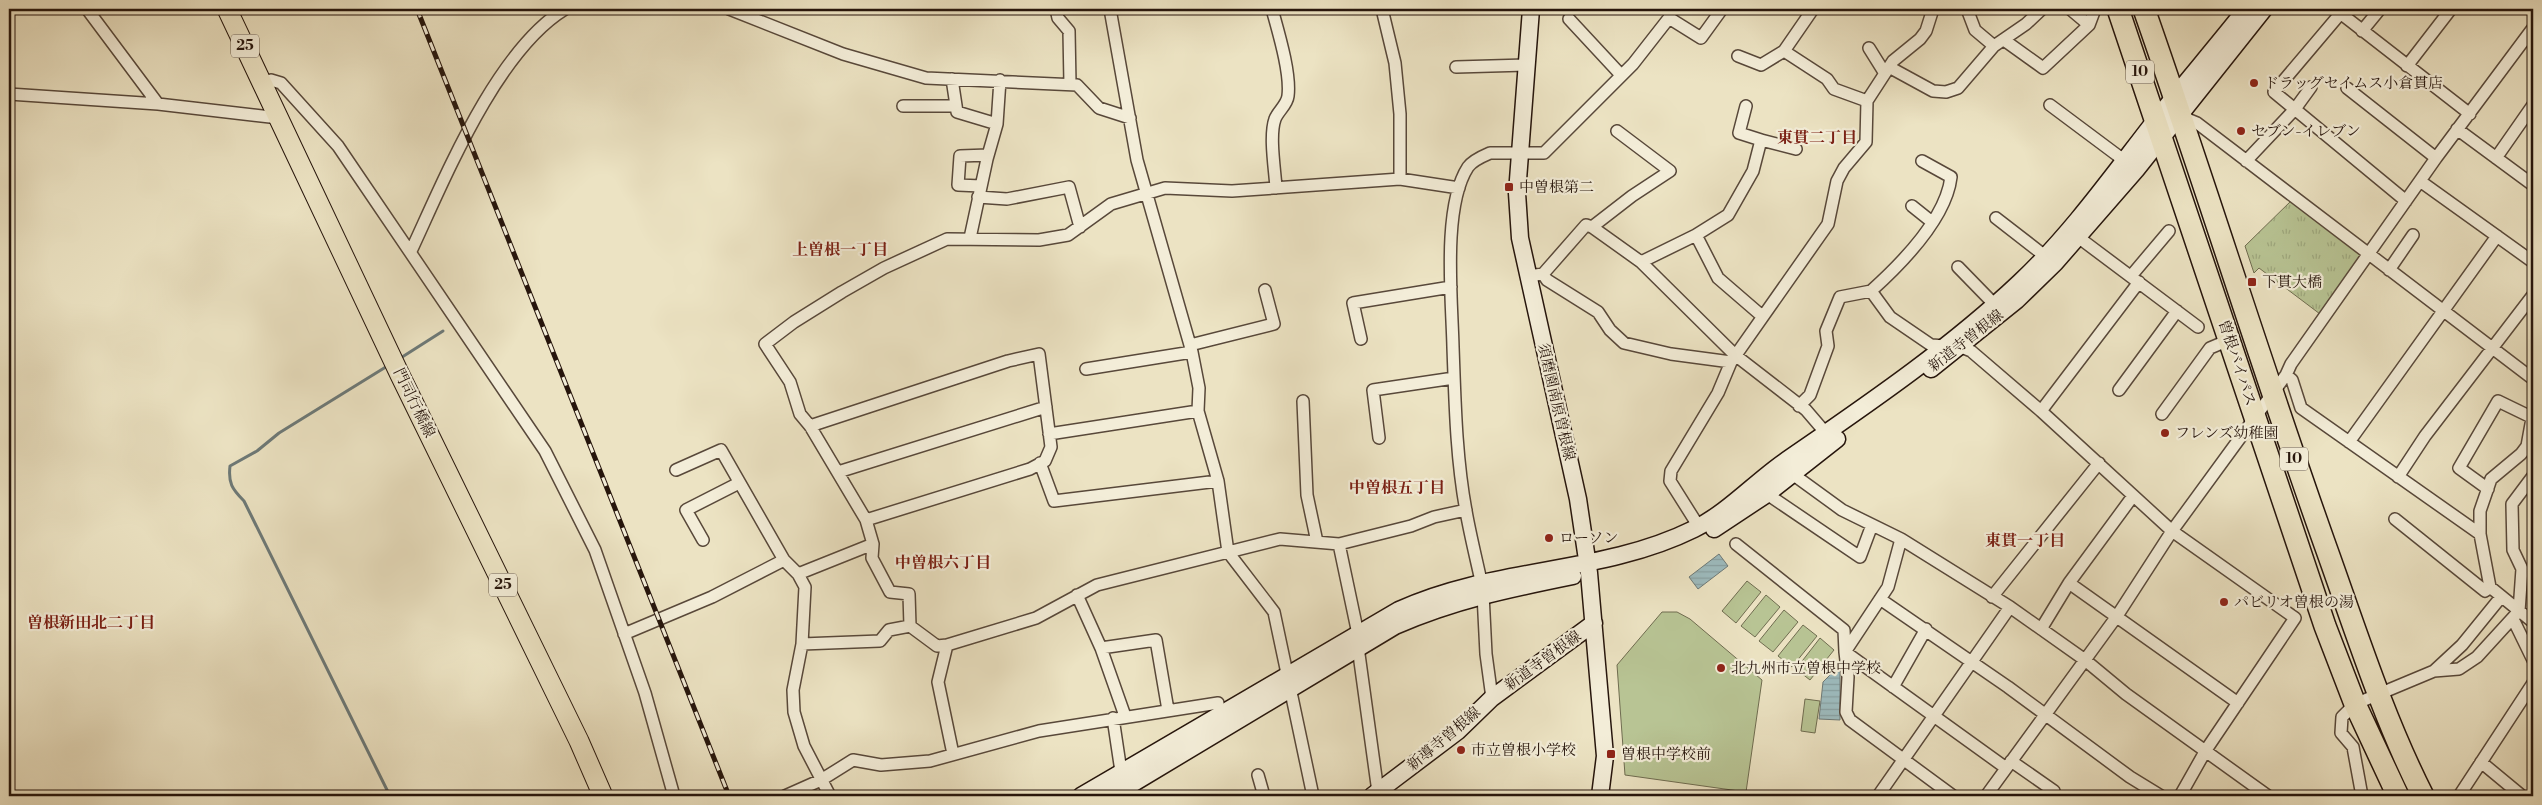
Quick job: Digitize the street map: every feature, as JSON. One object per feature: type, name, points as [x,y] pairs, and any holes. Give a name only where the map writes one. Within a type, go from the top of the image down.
[{"type":"highway","name":"曽根バイパス","points":[[2118,9],[2325,626],[2355,704],[2398,796]]},
{"type":"highway","name":"曽根バイパス","points":[[2144,9],[2247,314],[2272,395],[2378,693],[2408,768],[2423,796]]},
{"type":"main road","name":"門司行橋線","points":[[227,9],[394,362],[579,741],[603,796]]},
{"type":"main road","name":"須磨園南原曽根線","points":[[1531,9],[1518,211],[1520,238],[1535,275],[1578,499],[1589,568],[1605,756],[1600,796]]},
{"type":"main road","name":"新道寺曽根線","points":[[2177,107],[2246,9]]},
{"type":"main road","name":"新道寺曽根線","points":[[1829,438],[1995,305],[2045,256],[2125,160],[2159,128],[2264,9]]},
{"type":"main road","name":"新道寺曽根線","points":[[1589,568],[1651,548],[1699,527],[1961,347],[2017,300],[2078,237],[2136,170],[2159,128]]},
{"type":"main road","name":"新道寺曽根線","points":[[1589,568],[1655,558],[1703,536],[1767,494],[1786,469]]},
{"type":"main road","points":[[1120,794],[1358,640],[1482,588],[1589,568]]},
{"type":"main road","name":"新道寺曽根線","points":[[1492,698],[1594,623]]},
{"type":"main road","points":[[1081,796],[1289,683]]},
{"type":"main road","name":"新導寺曽根線","points":[[1375,794],[1458,731],[1492,698]]},
{"type":"street","points":[[86,9],[158,104]]},
{"type":"street","points":[[411,250],[467,134],[492,90],[527,40],[549,18],[565,9]]},
{"type":"street","points":[[729,9],[843,54],[926,78],[1077,84],[1099,108],[1130,118]]},
{"type":"street","points":[[1056,9],[1058,18],[1069,31],[1070,84]]},
{"type":"street","points":[[1110,9],[1137,160],[1191,348],[1199,388],[1198,411],[1218,481],[1228,552],[1274,612],[1313,796]]},
{"type":"street","points":[[1272,9],[1281,42],[1288,88],[1288,98],[1275,119],[1276,188]]},
{"type":"street","points":[[1382,9],[1395,63],[1400,114],[1400,179]]},
{"type":"street","points":[[1492,698],[1486,654],[1482,588],[1466,510],[1460,465],[1454,378],[1451,287],[1455,206],[1459,188],[1468,167],[1490,153],[1521,152],[1544,154],[1633,64],[1670,13],[1701,38],[1722,9]]},
{"type":"street","points":[[1738,56],[1762,65],[1784,51],[1812,9]]},
{"type":"street","points":[[1699,527],[1670,481],[1671,471],[1718,393],[1733,359],[1828,224],[1837,182],[1844,168],[1866,142],[1867,101],[1886,69],[1920,39],[1933,9]]},
{"type":"street","points":[[1967,9],[1975,30],[2043,68],[2089,25],[2095,9]]},
{"type":"street","points":[[2070,9],[2089,25]]},
{"type":"street","points":[[2362,31],[2380,9]]},
{"type":"street","points":[[2407,66],[2451,9]]},
{"type":"street","points":[[1869,48],[1886,69],[1933,91],[1946,92],[1958,88],[1999,43],[2037,11]]},
{"type":"street","points":[[2406,201],[2274,92],[2338,11],[2470,114]]},
{"type":"street","points":[[1570,19],[1621,75]]},
{"type":"street","points":[[1986,796],[2117,616],[2172,531],[2286,376],[2291,364],[2436,158],[2533,28]]},
{"type":"street","points":[[1784,51],[1827,79],[1834,89],[1867,101]]},
{"type":"street","points":[[1456,67],[1527,65]]},
{"type":"street","points":[[952,78],[957,112],[996,124]]},
{"type":"street","points":[[263,82],[271,80],[282,82],[338,146],[411,250],[545,451],[595,550],[645,693],[674,796]]},
{"type":"street","points":[[970,238],[979,191],[996,124],[1000,80]]},
{"type":"street","points":[[2246,161],[2295,109],[2311,87]]},
{"type":"street","points":[[2347,88],[2436,158]]},
{"type":"street","points":[[9,94],[158,104],[279,118]]},
{"type":"street","points":[[2496,158],[2533,105]]},
{"type":"street","points":[[903,106],[956,106]]},
{"type":"street","points":[[1746,106],[1739,133],[1796,149]]},
{"type":"street","points":[[2050,106],[2125,160]]},
{"type":"street","points":[[2177,107],[2533,379]]},
{"type":"street","points":[[2457,129],[2532,182]]},
{"type":"street","points":[[1592,227],[1632,196],[1670,171],[1617,131]]},
{"type":"street","points":[[1641,262],[1696,235],[1728,216],[1753,171],[1760,140]]},
{"type":"street","points":[[988,155],[960,156],[958,185],[1007,199],[1069,187],[1080,226]]},
{"type":"street","points":[[1799,406],[1810,395],[1828,346],[1826,331],[1840,297],[1871,291],[1905,260],[1932,222],[1949,192],[1951,177],[1922,161]]},
{"type":"street","points":[[910,626],[909,594],[890,592],[872,558],[873,544],[866,520],[810,426],[800,414],[790,382],[765,344],[794,322],[884,268],[947,239],[1039,240],[1068,236],[1111,204],[1147,192],[1165,188],[1232,191],[1400,179],[1459,188]]},
{"type":"street","points":[[2420,181],[2533,262]]},
{"type":"street","points":[[1912,206],[1932,222]]},
{"type":"street","points":[[1996,218],[2045,256]]},
{"type":"street","points":[[1733,359],[1671,354],[1624,343],[1610,330],[1598,312],[1547,280],[1535,275],[1586,225],[1592,227],[1641,262],[1733,359],[1806,410],[1829,438]]},
{"type":"street","points":[[2041,411],[2169,231]]},
{"type":"street","points":[[1696,235],[1718,278],[1762,316]]},
{"type":"street","points":[[2389,270],[2413,235]]},
{"type":"street","points":[[2349,442],[2497,236]]},
{"type":"street","points":[[2078,237],[2198,326]]},
{"type":"street","points":[[1958,267],[1995,305]]},
{"type":"street","points":[[1360,339],[1354,302],[1451,287]]},
{"type":"street","points":[[1086,369],[1191,348],[1274,324],[1265,290]]},
{"type":"street","points":[[1871,291],[1890,317],[1931,345],[1961,347],[1971,350],[2099,463],[2172,531],[2295,618],[2206,750],[2180,796]]},
{"type":"street","points":[[2398,477],[2425,436],[2533,294]]},
{"type":"street","points":[[2119,390],[2177,311]]},
{"type":"street","points":[[2162,414],[2210,348],[2229,340]]},
{"type":"street","points":[[810,426],[1008,361],[1039,354],[1051,447],[1045,461],[866,520]]},
{"type":"street","points":[[2286,376],[2292,380],[2301,408],[2480,534]]},
{"type":"street","points":[[1379,438],[1373,390],[1454,378]]},
{"type":"street","points":[[1303,401],[1308,495],[1317,542]]},
{"type":"street","points":[[2488,490],[2459,468],[2498,401],[2532,414],[2527,446],[2521,454],[2491,478],[2488,490],[2480,511],[2480,534],[2490,587],[2516,615],[2533,660]]},
{"type":"street","points":[[838,472],[1046,407]]},
{"type":"street","points":[[1049,434],[1198,411]]},
{"type":"street","points":[[676,470],[721,450],[784,560],[798,574],[805,587],[802,644],[793,690],[794,712],[804,746],[830,796]]},
{"type":"street","points":[[1040,463],[1054,501],[1218,481]]},
{"type":"street","points":[[1992,597],[2099,463]]},
{"type":"street","points":[[1786,469],[1842,510],[1901,539],[2010,607],[2085,660],[2126,694],[2268,796]]},
{"type":"street","points":[[2362,796],[2353,747],[2342,734],[2342,717],[2355,704],[2378,693],[2434,671],[2459,670],[2477,657],[2516,615],[2527,569],[2513,550],[2512,504],[2533,476]]},
{"type":"street","points":[[703,540],[686,510],[739,483]]},
{"type":"street","points":[[1767,494],[1860,557],[1872,525]]},
{"type":"street","points":[[2041,629],[2069,584],[2133,496]]},
{"type":"street","points":[[802,644],[880,640],[889,630],[910,626],[937,646],[947,645],[1036,618],[1097,584],[1280,539],[1340,544],[1411,526],[1434,516],[1466,510]]},
{"type":"street","points":[[2395,519],[2485,591],[2490,587]]},
{"type":"street","points":[[1845,652],[1888,587],[1901,539]]},
{"type":"street","points":[[798,574],[873,544]]},
{"type":"street","points":[[1340,544],[1358,640],[1375,794]]},
{"type":"street","points":[[1736,544],[1844,630],[1848,677],[1846,712],[1850,720],[1903,758],[1951,796]]},
{"type":"street","points":[[624,634],[665,615],[712,597],[784,560]]},
{"type":"street","points":[[2069,584],[2238,703]]},
{"type":"street","points":[[1077,595],[1101,648],[1119,717],[1122,773],[1120,794]]},
{"type":"street","points":[[2434,671],[2462,645],[2501,597]]},
{"type":"street","points":[[1880,599],[1972,661],[2130,777],[2161,796]]},
{"type":"street","points":[[1878,796],[2010,607]]},
{"type":"street","points":[[2516,615],[2533,622]]},
{"type":"street","points":[[1893,687],[1926,629]]},
{"type":"street","points":[[1101,648],[1156,640],[1168,710]]},
{"type":"street","points":[[947,645],[938,682],[953,754]]},
{"type":"street","points":[[1845,652],[1933,716],[2009,765],[2054,791]]},
{"type":"street","points":[[2459,796],[2533,685]]},
{"type":"street","points":[[785,796],[821,780],[852,760],[889,765],[930,761],[1039,731],[1218,703]]},
{"type":"street","points":[[2481,762],[2522,796]]},
{"type":"street","points":[[1258,775],[1264,796]]},
{"type":"green space","points":[[2292,200],[2363,254],[2320,314],[2259,268],[2254,273],[2245,246]]},
{"type":"green space","points":[[1747,581],[1761,592],[1736,623],[1722,611]]},
{"type":"green space","points":[[1766,595],[1780,607],[1755,637],[1741,626]]},
{"type":"green space","points":[[1784,610],[1798,622],[1773,652],[1759,641]]},
{"type":"green space","points":[[1662,612],[1677,612],[1690,619],[1762,680],[1746,792],[1625,775],[1617,665]]},
{"type":"green space","points":[[1803,625],[1817,636],[1792,667],[1778,656]]},
{"type":"green space","points":[[1820,638],[1834,650],[1810,680],[1796,669]]},
{"type":"green space","points":[[1805,699],[1820,701],[1815,733],[1801,731]]},
{"type":"water","points":[[1719,554],[1728,566],[1698,589],[1689,577]]},
{"type":"water","points":[[1840,665],[1840,720],[1819,719],[1823,682]]},
{"type":"waterway","points":[[399,359],[443,331]]},
{"type":"waterway","points":[[389,365],[279,433],[257,451],[230,466],[230,477],[236,493],[244,501],[390,796]]},
{"type":"railway","points":[[417,9],[729,796]]},
{"type":"place","name":"ドラッグセイムス小倉貫店","points":[[2254,83]]},
{"type":"place","name":"セブン-イレブン","points":[[2241,131]]},
{"type":"place","name":"中曽根第二","points":[[1509,187]]},
{"type":"place","name":"下貫大橋","points":[[2252,282]]},
{"type":"place","name":"フレンズ幼稚園","points":[[2165,433]]},
{"type":"place","name":"ローソン","points":[[1549,538]]},
{"type":"place","name":"パビリオ曽根の湯","points":[[2224,602]]},
{"type":"place","name":"北九州市立曽根中学校","points":[[1721,668]]},
{"type":"place","name":"市立曽根小学校","points":[[1461,750]]},
{"type":"place","name":"曽根中学校前","points":[[1611,754]]},
{"type":"district","name":"東貫二丁目","points":[[1817,138]]},
{"type":"district","name":"上曽根一丁目","points":[[840,250]]},
{"type":"district","name":"中曽根五丁目","points":[[1397,488]]},
{"type":"district","name":"東貫一丁目","points":[[2025,541]]},
{"type":"district","name":"中曽根六丁目","points":[[943,563]]},
{"type":"district","name":"曽根新田北二丁目","points":[[91,623]]}]
